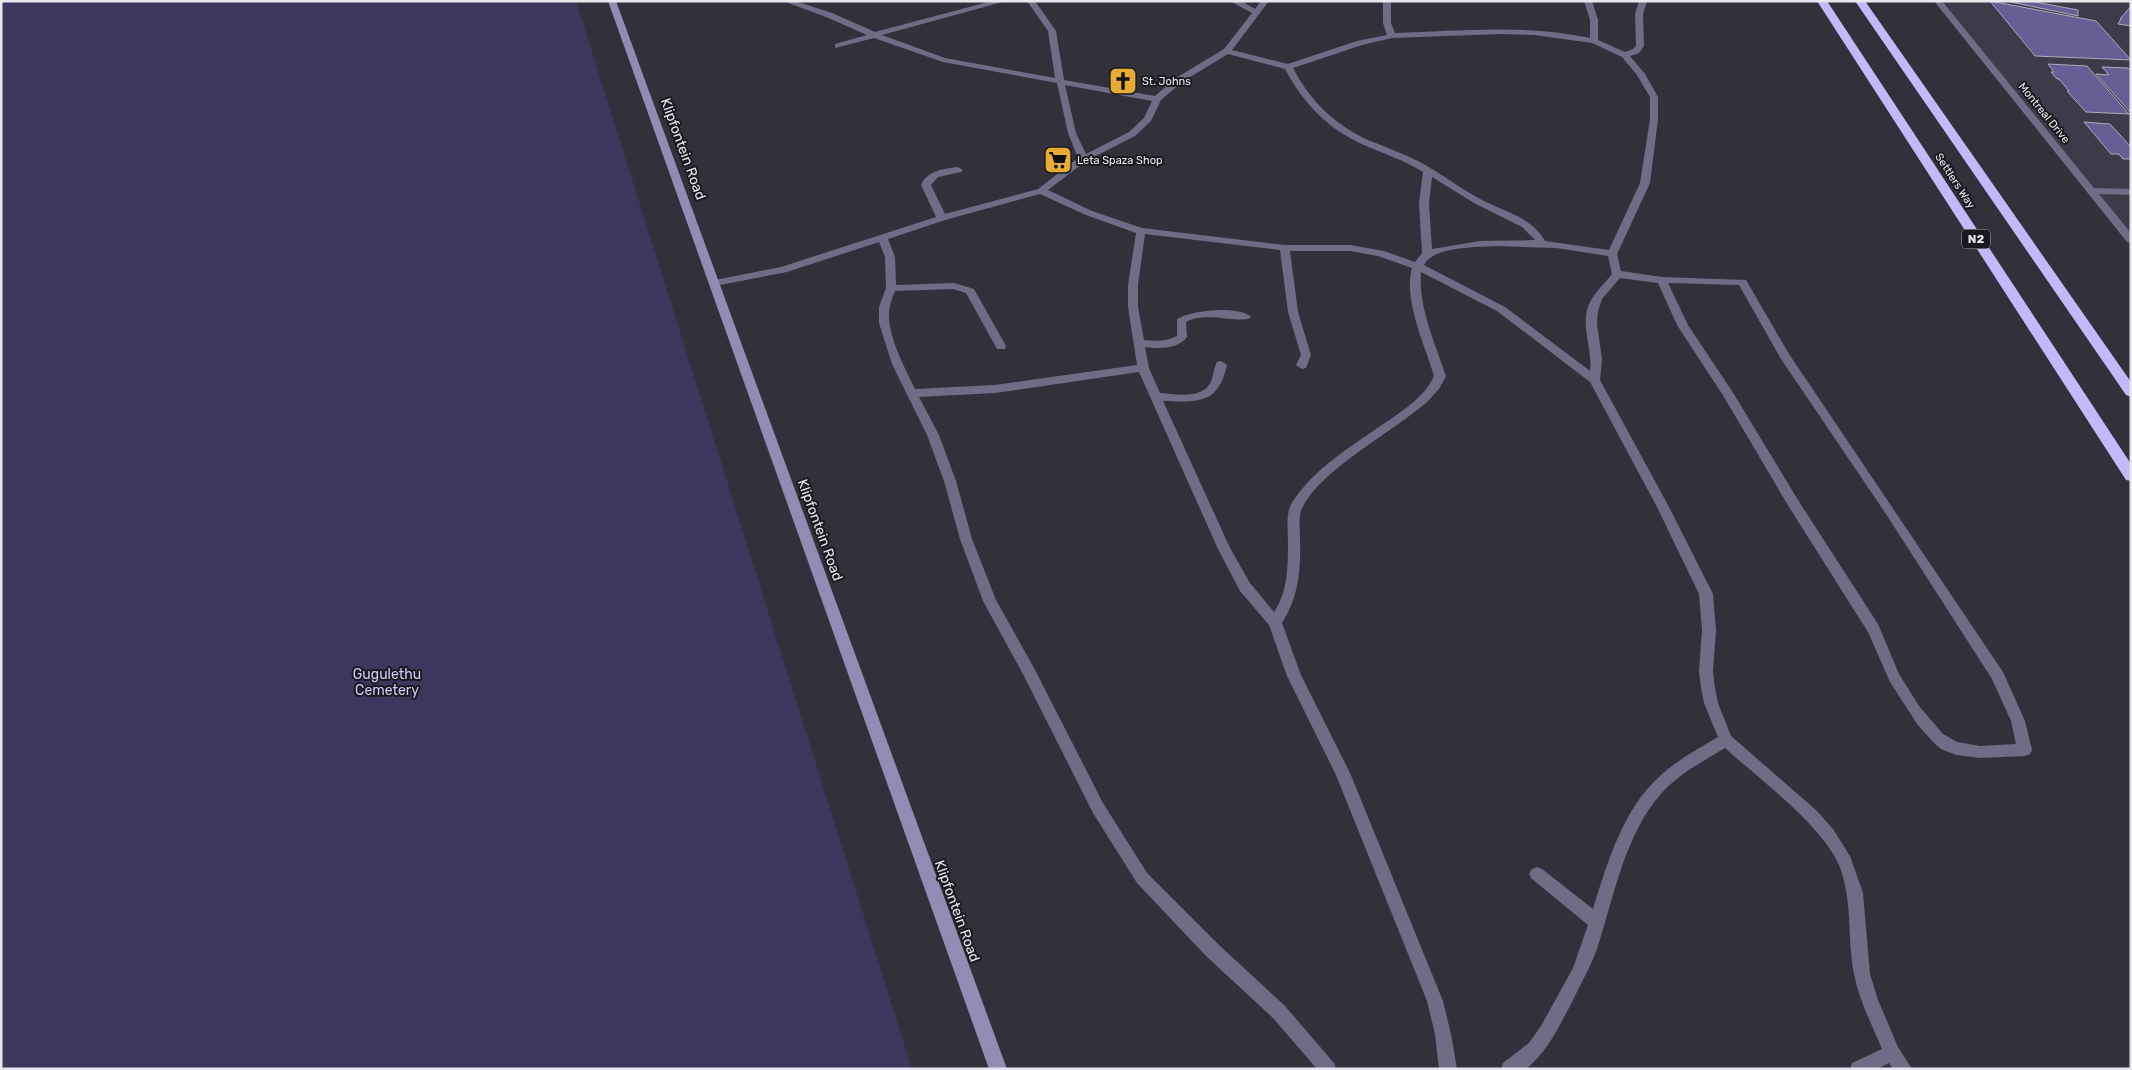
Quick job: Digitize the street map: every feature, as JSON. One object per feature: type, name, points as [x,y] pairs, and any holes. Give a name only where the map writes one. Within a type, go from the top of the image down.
[{"type":"highway","name":"Settlers Way","points":[[1822,1],[2131,476]]},
{"type":"highway","name":"Settlers Way","points":[[1860,1],[2131,392]]},
{"type":"main road","name":"Klipfontein Road","points":[[612,1],[998,1069]]},
{"type":"street","points":[[787,1],[829,15],[874,35],[950,61],[1157,99]]},
{"type":"street","points":[[838,46],[1002,1]]},
{"type":"street","points":[[1031,1],[1052,30],[1056,62],[1072,134],[1083,159]]},
{"type":"street","points":[[1234,1],[1256,12]]},
{"type":"street","points":[[715,283],[783,270],[942,218],[1041,191],[1083,159],[1132,134],[1148,119],[1157,99],[1179,80],[1227,51],[1265,1]]},
{"type":"street","points":[[1387,1],[1387,23],[1392,36]]},
{"type":"street","points":[[1588,1],[1594,20],[1594,41]]},
{"type":"street","points":[[1625,55],[1636,51],[1640,46],[1639,14],[1643,1]]},
{"type":"street","name":"Montreal Drive","points":[[1938,1],[2131,240]]},
{"type":"street","points":[[1227,51],[1288,67],[1360,42],[1392,36],[1534,33],[1594,41],[1625,55],[1648,85],[1654,97],[1654,119],[1645,182],[1612,254],[1618,274]]},
{"type":"street","points":[[1288,67],[1301,90],[1318,110],[1339,128],[1428,171],[1478,202],[1525,224],[1535,233],[1542,244]]},
{"type":"street","points":[[942,218],[926,185],[927,181],[932,176],[958,170]]},
{"type":"street","points":[[1274,622],[1289,599],[1294,577],[1294,517],[1297,504],[1325,473],[1345,456],[1385,430],[1417,404],[1438,382],[1440,376],[1424,325],[1416,292],[1415,275],[1418,266],[1427,254],[1424,202],[1428,171]]},
{"type":"street","points":[[1041,191],[1089,213],[1141,231],[1284,248],[1365,250],[1418,266],[1501,309],[1594,380],[1667,514],[1706,594],[1710,630],[1706,671],[1708,688],[1711,703],[1726,740],[1811,815],[1828,834],[1845,861],[1855,893],[1862,974],[1870,1001],[1892,1053],[1904,1069]]},
{"type":"street","points":[[2092,191],[2131,192]]},
{"type":"street","points":[[1141,231],[1133,285],[1133,307],[1142,368],[1228,556],[1245,587],[1274,622],[1294,676],[1343,774],[1435,1001],[1443,1034],[1448,1069]]},
{"type":"street","points":[[882,237],[890,257],[891,288],[884,308],[884,323],[897,364],[925,417],[941,456],[966,539],[990,601],[1029,672],[1098,808],[1142,878],[1212,950],[1279,1012],[1328,1069]]},
{"type":"street","points":[[1427,254],[1470,245],[1512,242],[1581,247],[1612,254]]},
{"type":"street","points":[[1284,248],[1293,312],[1306,355],[1302,365]]},
{"type":"street","points":[[1618,274],[1662,280],[1742,282],[1785,356],[1890,511],[1998,676],[2018,721],[2025,750],[1992,753],[1973,752],[1958,748],[1939,740],[1924,722],[1895,679],[1884,656],[1876,632],[1815,538],[1729,395],[1686,329],[1666,293],[1662,280]]},
{"type":"street","points":[[1594,380],[1596,355],[1593,337],[1594,309],[1599,297],[1608,289],[1618,274]]},
{"type":"street","points":[[891,288],[942,285],[954,286],[970,291],[1001,346]]},
{"type":"street","points":[[1139,343],[1160,344],[1178,340],[1182,337],[1181,321],[1189,316],[1221,314],[1246,317]]},
{"type":"street","points":[[1155,396],[1203,396],[1211,392],[1216,386],[1221,364]]},
{"type":"street","points":[[912,393],[1002,388],[1075,376],[1142,368]]},
{"type":"street","points":[[1509,1069],[1533,1052],[1555,1021],[1580,970],[1633,823],[1648,798],[1670,775],[1726,740]]},
{"type":"street","points":[[1537,874],[1596,922]]},
{"type":"street","points":[[1858,1069],[1892,1053]]},
{"type":"shaded area","points":[[1938,1],[2131,1],[2131,240]]},
{"type":"green space","name":"Gugulethu Cemetery","points":[[1,1],[576,1],[912,1069],[1,1069]]},
{"type":"building","points":[[1990,1],[2096,21],[2131,60],[2035,56]]},
{"type":"building","points":[[2006,1],[2030,1],[2078,10],[2078,16]]},
{"type":"building","points":[[2131,6],[2131,26],[2118,24],[2120,19]]},
{"type":"building","points":[[2048,64],[2087,66],[2129,114],[2086,112],[2051,72],[2054,72]]},
{"type":"building","points":[[2102,67],[2128,68],[2131,71],[2131,113],[2096,74],[2109,75]]},
{"type":"building","points":[[2084,122],[2110,124],[2131,147],[2131,159],[2123,159],[2119,154],[2111,154]]},
{"type":"place","name":"St. Johns","points":[[1123,81]]},
{"type":"place","name":"Leta Spaza Shop","points":[[1058,160]]}]
